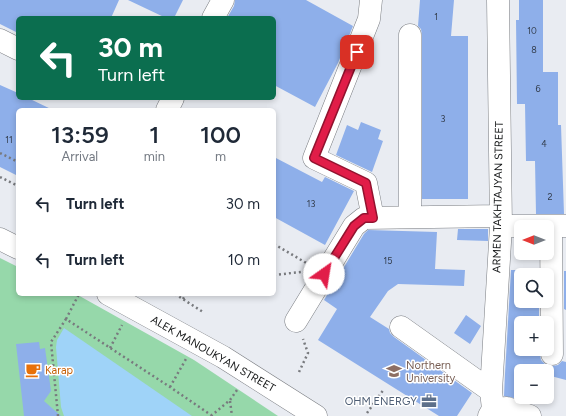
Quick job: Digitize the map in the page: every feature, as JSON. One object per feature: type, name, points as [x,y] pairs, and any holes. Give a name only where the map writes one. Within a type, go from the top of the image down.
[{"type":"street","points":[[215,16],[223,0]]},
{"type":"street","points":[[370,0],[370,19],[314,158],[366,183],[373,218]]},
{"type":"street","name":"ARMEN TAKHTAJYAN STREET","points":[[491,405],[500,221],[498,0]]},
{"type":"street","points":[[410,35],[410,217]]},
{"type":"street","points":[[0,40],[16,48]]},
{"type":"street","points":[[296,321],[321,272],[354,226],[364,218],[410,217],[500,221],[558,226],[554,316]]},
{"type":"street","points":[[0,225],[16,233]]},
{"type":"street","points":[[0,239],[16,247]]},
{"type":"street","name":"ALEK MANOUKYAN STREET","points":[[112,296],[223,357],[316,416]]},
{"type":"street","name":"ALEK MANOUKYAN STREET","points":[[137,296],[198,331],[333,416]]},
{"type":"street","points":[[401,327],[491,405],[507,408],[530,416]]},
{"type":"path","points":[[0,153],[16,161]]},
{"type":"path","points":[[0,177],[16,185]]},
{"type":"path","points":[[276,245],[321,272]]},
{"type":"path","points":[[276,275],[321,272]]},
{"type":"path","points":[[58,416],[51,342],[66,319],[78,296]]},
{"type":"path","points":[[178,296],[203,312]]},
{"type":"path","points":[[66,319],[170,386],[211,416],[230,400],[240,384]]},
{"type":"path","points":[[296,321],[308,353],[299,372]]},
{"type":"path","points":[[110,348],[123,323]]},
{"type":"path","points":[[170,386],[187,358]]},
{"type":"path","points":[[367,413],[384,389]]},
{"type":"path","points":[[230,400],[232,416]]},
{"type":"green space","points":[[0,258],[16,266],[16,296],[80,296],[194,360],[278,416],[0,416]]},
{"type":"water","points":[[64,328],[192,416],[64,416],[61,407],[56,347],[57,340]]},
{"type":"building","points":[[0,0],[119,0],[112,16],[16,16],[16,32],[0,24]]},
{"type":"building","points":[[128,0],[183,0],[175,16],[162,16]]},
{"type":"building","points":[[235,0],[306,0],[353,26],[338,63],[315,107],[276,86],[276,16],[228,16],[234,6]]},
{"type":"building","points":[[420,0],[454,0],[451,36],[468,36],[468,199],[422,199],[422,35],[421,29],[418,26]]},
{"type":"building","points":[[519,0],[543,0],[543,72],[558,72],[558,125],[561,125],[564,214],[536,214],[535,161],[526,161],[525,104],[517,104],[516,20],[519,20]]},
{"type":"building","points":[[0,85],[16,92],[16,100],[32,100],[49,108],[16,108],[16,175],[0,167]]},
{"type":"building","points":[[361,122],[381,130],[378,139],[383,141],[372,172],[336,155],[347,125],[358,130]]},
{"type":"building","points":[[276,158],[322,182],[325,177],[354,191],[325,245],[276,218]]},
{"type":"building","points":[[458,229],[488,229],[488,241],[457,240]]},
{"type":"building","points":[[368,230],[437,232],[435,269],[465,270],[464,286],[398,284],[388,291],[370,317],[389,329],[390,333],[394,337],[472,393],[457,416],[439,416],[318,340],[337,309],[324,300],[364,234]]},
{"type":"building","points":[[511,270],[514,270],[514,308],[539,308],[539,316],[514,316],[514,356],[540,356],[541,360],[545,364],[514,364],[514,398],[504,396]]},
{"type":"building","points":[[564,271],[566,271],[566,310],[564,309]]},
{"type":"building","points":[[466,315],[481,326],[470,344],[454,333]]},
{"type":"building","name":"Karap","points":[[39,342],[40,349],[45,348],[51,391],[44,401],[61,416],[24,416],[16,344]]},
{"type":"building","points":[[562,361],[566,362],[566,380],[554,377],[554,366],[558,365]]},
{"type":"place","name":"Karap","points":[[33,370]]},
{"type":"place","name":"Northern University","points":[[394,371]]},
{"type":"place","name":"OHM ENERGY","points":[[429,401]]},
{"type":"route","points":[[324,274],[354,226],[364,218],[373,218],[366,183],[314,158],[357,52]]}]
